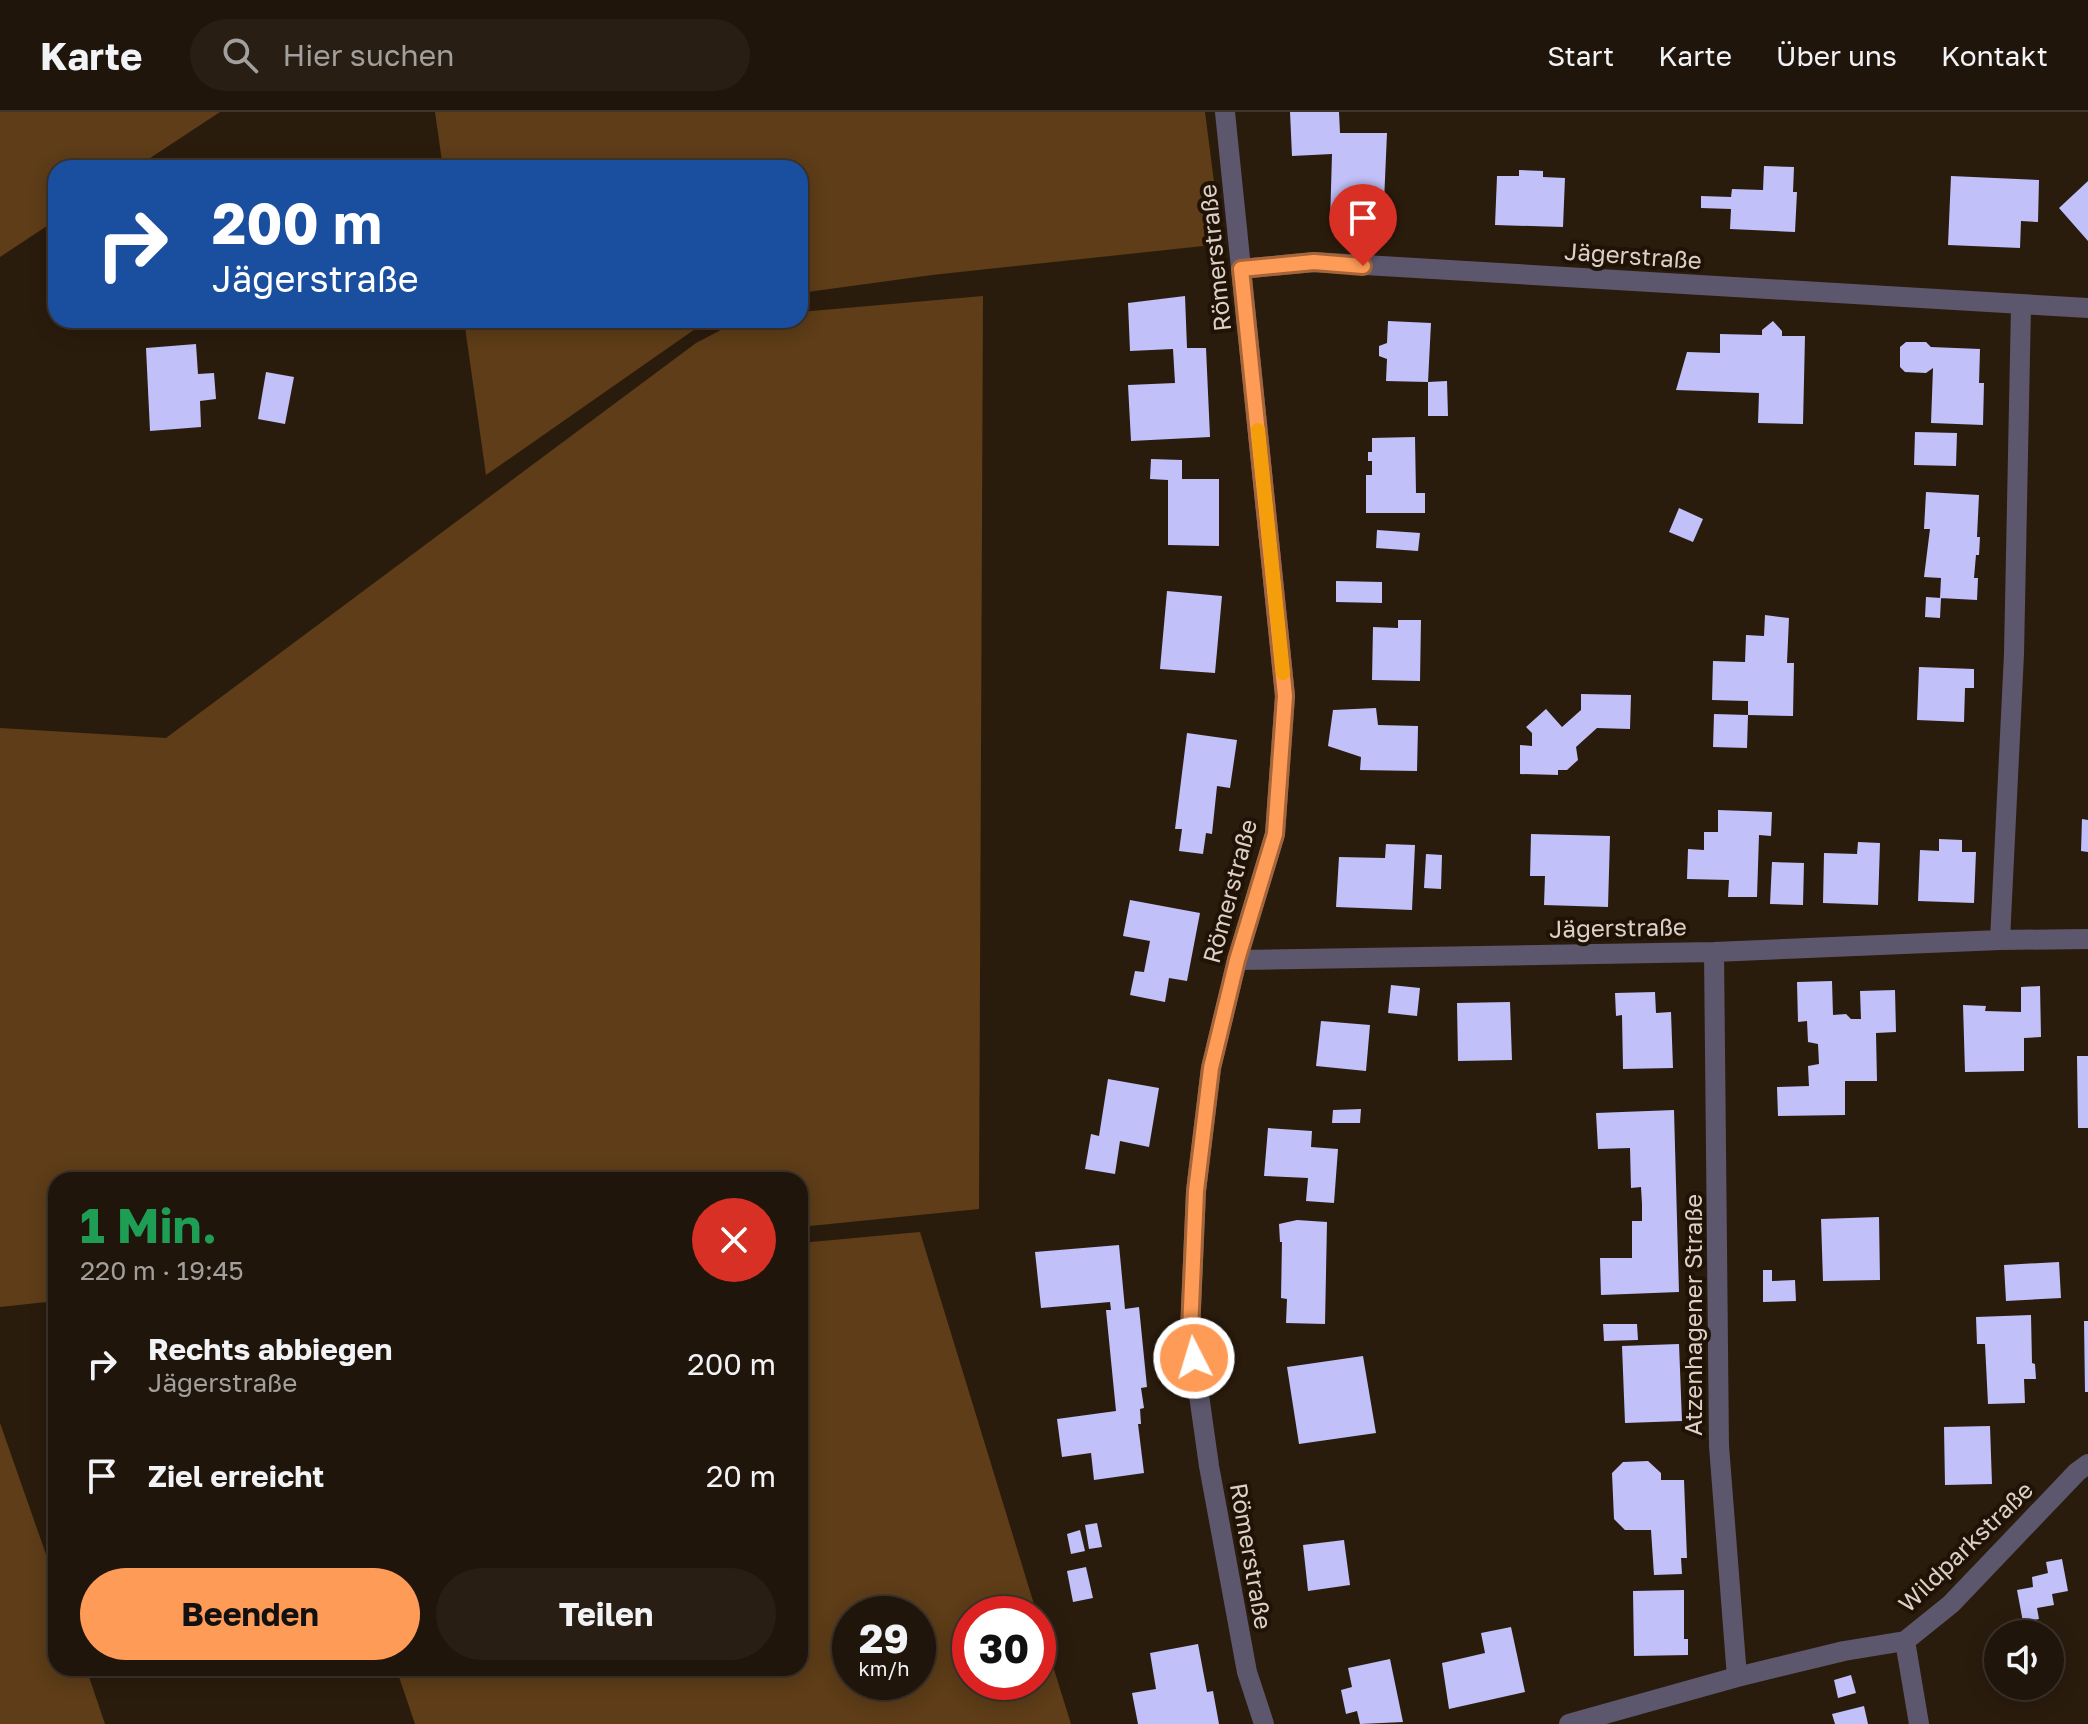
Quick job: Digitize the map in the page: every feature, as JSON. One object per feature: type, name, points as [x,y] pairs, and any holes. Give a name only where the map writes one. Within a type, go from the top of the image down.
[{"type":"street","name":"Römerstraße","points":[[1225,112],[1285,696],[1275,834],[1237,960],[1211,1068],[1196,1191],[1190,1331],[1209,1466],[1244,1658],[1264,1724]]},
{"type":"street","name":"Jägerstraße","points":[[1241,269],[1314,262],[2088,308]]},
{"type":"street","points":[[2000,940],[2014,654],[2021,305]]},
{"type":"street","name":"Jägerstraße","points":[[1237,960],[1714,952],[2088,939]]},
{"type":"street","name":"Atzenhagener Straße","points":[[1714,952],[1719,1446],[1737,1677]]},
{"type":"street","name":"Wildparkstraße","points":[[1919,1724],[1905,1641],[1951,1604],[2088,1464]]},
{"type":"street","points":[[1569,1724],[1737,1677],[1844,1651],[1905,1641]]},
{"type":"shaded area","points":[[0,112],[220,112],[147,160],[48,160],[48,225],[0,257]]},
{"type":"shaded area","points":[[435,112],[1205,112],[1222,244],[932,275],[808,292],[808,160],[442,160]]},
{"type":"shaded area","points":[[983,296],[979,1209],[808,1226],[808,1172],[48,1172],[48,1302],[0,1307],[0,728],[166,738],[696,343],[725,328],[808,328],[808,311]]},
{"type":"shaded area","points":[[465,328],[697,328],[486,475]]},
{"type":"shaded area","points":[[920,1232],[1031,1596],[952,1596],[952,1700],[1056,1700],[1056,1676],[1071,1724],[415,1724],[399,1676],[808,1676],[808,1242]]},
{"type":"shaded area","points":[[0,1423],[48,1560],[48,1676],[89,1676],[105,1724],[0,1724]]},
{"type":"building","points":[[1290,112],[1339,112],[1340,133],[1387,133],[1383,225],[1330,224],[1332,154],[1292,156]]},
{"type":"building","points":[[1764,166],[1794,167],[1793,192],[1797,192],[1795,232],[1730,229],[1731,209],[1701,208],[1701,196],[1731,197],[1732,189],[1763,190]]},
{"type":"building","points":[[1519,170],[1543,171],[1543,177],[1565,178],[1563,227],[1495,225],[1497,176],[1519,176]]},
{"type":"building","points":[[1951,176],[2039,180],[2038,222],[2021,221],[2020,248],[1948,245]]},
{"type":"building","points":[[2088,181],[2088,241],[2059,208]]},
{"type":"building","points":[[1185,296],[1187,348],[1206,348],[1210,437],[1131,441],[1128,385],[1175,383],[1173,349],[1130,351],[1128,303]]},
{"type":"building","points":[[1388,321],[1431,323],[1428,382],[1386,381],[1387,359],[1379,356],[1379,346],[1387,343]]},
{"type":"building","points":[[1773,321],[1782,331],[1782,336],[1805,336],[1803,424],[1758,423],[1759,393],[1676,390],[1687,352],[1720,353],[1720,334],[1762,335],[1762,330]]},
{"type":"building","points":[[1906,342],[1926,342],[1931,347],[1980,349],[1979,383],[1984,383],[1983,425],[1931,423],[1933,368],[1926,373],[1905,372],[1900,367],[1900,347]]},
{"type":"building","points":[[196,344],[198,374],[214,373],[216,399],[200,401],[201,427],[150,431],[146,348]]},
{"type":"building","points":[[266,372],[294,377],[285,424],[258,419]]},
{"type":"building","points":[[1447,381],[1448,416],[1428,416],[1428,382]]},
{"type":"building","points":[[1915,432],[1957,433],[1956,466],[1914,465]]},
{"type":"building","points":[[1415,437],[1416,493],[1425,493],[1425,513],[1366,513],[1366,475],[1372,475],[1368,452],[1372,452],[1372,438]]},
{"type":"building","points":[[1151,459],[1182,460],[1182,479],[1219,479],[1219,546],[1168,545],[1168,480],[1150,479]]},
{"type":"building","points":[[1926,492],[1979,495],[1979,555],[1976,555],[1974,578],[1978,578],[1977,600],[1940,598],[1941,578],[1924,577],[1930,529],[1924,529]]},
{"type":"building","points":[[1679,508],[1703,519],[1693,542],[1669,532]]},
{"type":"building","points":[[1377,530],[1420,533],[1418,551],[1376,548]]},
{"type":"building","points":[[1336,581],[1382,582],[1382,603],[1336,602]]},
{"type":"building","points":[[1167,591],[1222,596],[1215,673],[1160,669]]},
{"type":"building","points":[[1926,597],[1941,598],[1940,618],[1925,617]]},
{"type":"building","points":[[1765,615],[1789,618],[1787,663],[1794,663],[1793,716],[1748,715],[1748,701],[1712,700],[1713,661],[1745,662],[1746,635],[1764,636]]},
{"type":"building","points":[[1398,620],[1421,620],[1420,681],[1372,680],[1373,627],[1398,628]]},
{"type":"building","points":[[1919,667],[1974,669],[1974,688],[1965,688],[1964,722],[1917,720]]},
{"type":"building","points":[[1581,694],[1631,695],[1630,729],[1597,728],[1576,747],[1578,760],[1567,770],[1558,770],[1558,775],[1520,774],[1520,745],[1532,746],[1532,733],[1526,727],[1546,709],[1562,727],[1581,710]]},
{"type":"building","points":[[1376,708],[1378,725],[1418,726],[1417,771],[1360,770],[1361,757],[1328,746],[1333,710]]},
{"type":"building","points":[[1714,714],[1748,715],[1747,748],[1713,747]]},
{"type":"building","points":[[1187,733],[1237,740],[1230,788],[1217,786],[1212,834],[1206,833],[1203,854],[1179,851],[1182,829],[1175,829]]},
{"type":"building","points":[[1718,810],[1772,812],[1771,836],[1759,835],[1757,897],[1728,897],[1729,880],[1687,879],[1688,849],[1704,850],[1704,832],[1718,832]]},
{"type":"building","points":[[2082,819],[2088,820],[2088,852],[2081,851]]},
{"type":"building","points":[[1531,834],[1610,836],[1608,907],[1544,905],[1545,876],[1530,876]]},
{"type":"building","points":[[1939,839],[1962,840],[1962,852],[1976,852],[1974,903],[1918,901],[1920,850],[1939,851]]},
{"type":"building","points":[[1858,842],[1880,843],[1878,905],[1823,903],[1824,853],[1857,854]]},
{"type":"building","points":[[1386,844],[1415,845],[1412,910],[1336,907],[1339,857],[1385,858]]},
{"type":"building","points":[[1426,854],[1442,855],[1441,889],[1424,888]]},
{"type":"building","points":[[1772,862],[1804,863],[1803,905],[1770,904]]},
{"type":"building","points":[[1130,900],[1200,913],[1187,981],[1169,978],[1165,1002],[1130,995],[1135,971],[1144,972],[1150,941],[1123,936]]},
{"type":"building","points":[[1832,981],[1833,1015],[1846,1014],[1851,1019],[1861,1019],[1860,991],[1895,990],[1896,1032],[1876,1033],[1877,1081],[1845,1081],[1845,1115],[1778,1116],[1777,1087],[1809,1086],[1808,1066],[1819,1064],[1818,1044],[1808,1042],[1807,1021],[1798,1022],[1797,982]]},
{"type":"building","points":[[1391,985],[1420,988],[1417,1016],[1388,1013]]},
{"type":"building","points":[[2040,986],[2041,1037],[2024,1038],[2024,1071],[1965,1072],[1963,1005],[1986,1006],[1985,1011],[2021,1012],[2021,987]]},
{"type":"building","points":[[1655,992],[1656,1013],[1671,1012],[1673,1068],[1623,1069],[1622,1015],[1616,1016],[1615,993]]},
{"type":"building","points":[[1510,1002],[1512,1060],[1458,1061],[1457,1003]]},
{"type":"building","points":[[1321,1021],[1370,1025],[1366,1071],[1316,1066]]},
{"type":"building","points":[[2077,1056],[2088,1056],[2088,1128],[2078,1128]]},
{"type":"building","points":[[1108,1079],[1159,1088],[1149,1147],[1120,1141],[1115,1174],[1085,1169],[1091,1134],[1099,1136]]},
{"type":"building","points":[[1361,1109],[1360,1123],[1332,1123],[1333,1110]]},
{"type":"building","points":[[1674,1110],[1679,1292],[1601,1295],[1600,1258],[1632,1258],[1632,1221],[1642,1221],[1642,1204],[1641,1187],[1631,1188],[1630,1148],[1598,1149],[1596,1113]]},
{"type":"building","points":[[1268,1128],[1312,1131],[1311,1147],[1338,1149],[1334,1203],[1306,1201],[1308,1178],[1264,1176]]},
{"type":"building","points":[[1879,1217],[1880,1280],[1823,1281],[1821,1219]]},
{"type":"building","points":[[1297,1220],[1327,1222],[1325,1324],[1286,1323],[1287,1299],[1281,1298],[1282,1242],[1279,1224]]},
{"type":"building","points":[[1119,1245],[1125,1309],[1139,1307],[1147,1387],[1141,1388],[1144,1408],[1140,1409],[1141,1424],[1138,1424],[1144,1473],[1094,1480],[1091,1453],[1062,1457],[1057,1419],[1116,1411],[1106,1310],[1111,1310],[1110,1302],[1041,1308],[1035,1252]]},
{"type":"building","points":[[2059,1262],[2061,1298],[2006,1301],[2004,1265]]},
{"type":"building","points":[[1763,1270],[1772,1270],[1772,1281],[1795,1280],[1796,1301],[1763,1302]]},
{"type":"building","points":[[2031,1315],[2032,1363],[2035,1364],[2036,1379],[2024,1379],[2025,1403],[1988,1404],[1985,1344],[1977,1344],[1976,1317]]},
{"type":"building","points":[[2084,1321],[2088,1321],[2088,1392],[2085,1392]]},
{"type":"building","points":[[1603,1324],[1637,1324],[1638,1340],[1604,1341]]},
{"type":"building","points":[[1679,1344],[1682,1421],[1625,1423],[1622,1346]]},
{"type":"building","points":[[1363,1356],[1376,1433],[1299,1444],[1287,1367]]},
{"type":"building","points":[[1990,1426],[1992,1484],[1945,1485],[1944,1427]]},
{"type":"building","points":[[1648,1461],[1661,1473],[1661,1480],[1684,1480],[1687,1558],[1681,1558],[1682,1574],[1654,1575],[1651,1530],[1625,1530],[1614,1519],[1612,1473],[1623,1462]]},
{"type":"building","points":[[1097,1523],[1102,1547],[1089,1549],[1085,1525]]},
{"type":"building","points":[[1080,1530],[1085,1551],[1071,1554],[1067,1534]]},
{"type":"building","points":[[1344,1540],[1350,1585],[1308,1591],[1303,1545]]},
{"type":"building","points":[[2062,1559],[2068,1591],[2052,1594],[2054,1605],[2037,1608],[2039,1619],[2023,1620],[2017,1590],[2033,1587],[2032,1577],[2048,1573],[2046,1562]]},
{"type":"building","points":[[1086,1567],[1093,1598],[1073,1602],[1067,1571]]},
{"type":"building","points":[[1684,1590],[1684,1639],[1688,1639],[1688,1655],[1634,1656],[1633,1591]]},
{"type":"building","points":[[1511,1627],[1525,1692],[1449,1709],[1442,1663],[1485,1653],[1481,1633]]},
{"type":"building","points":[[1198,1644],[1207,1692],[1213,1691],[1219,1724],[1138,1724],[1132,1693],[1156,1689],[1150,1653]]},
{"type":"building","points":[[1390,1659],[1403,1722],[1360,1724],[1357,1711],[1346,1714],[1341,1690],[1352,1687],[1348,1668]]},
{"type":"building","points":[[1851,1675],[1856,1693],[1838,1698],[1834,1680]]},
{"type":"building","points":[[1864,1706],[1868,1724],[1835,1724],[1832,1714]]},
{"type":"slow traffic","points":[[1258,430],[1283,673]]},
{"type":"route","points":[[1194,1358],[1190,1331],[1196,1191],[1211,1068],[1237,960],[1275,834],[1285,696],[1241,269],[1314,262],[1363,266]]}]
